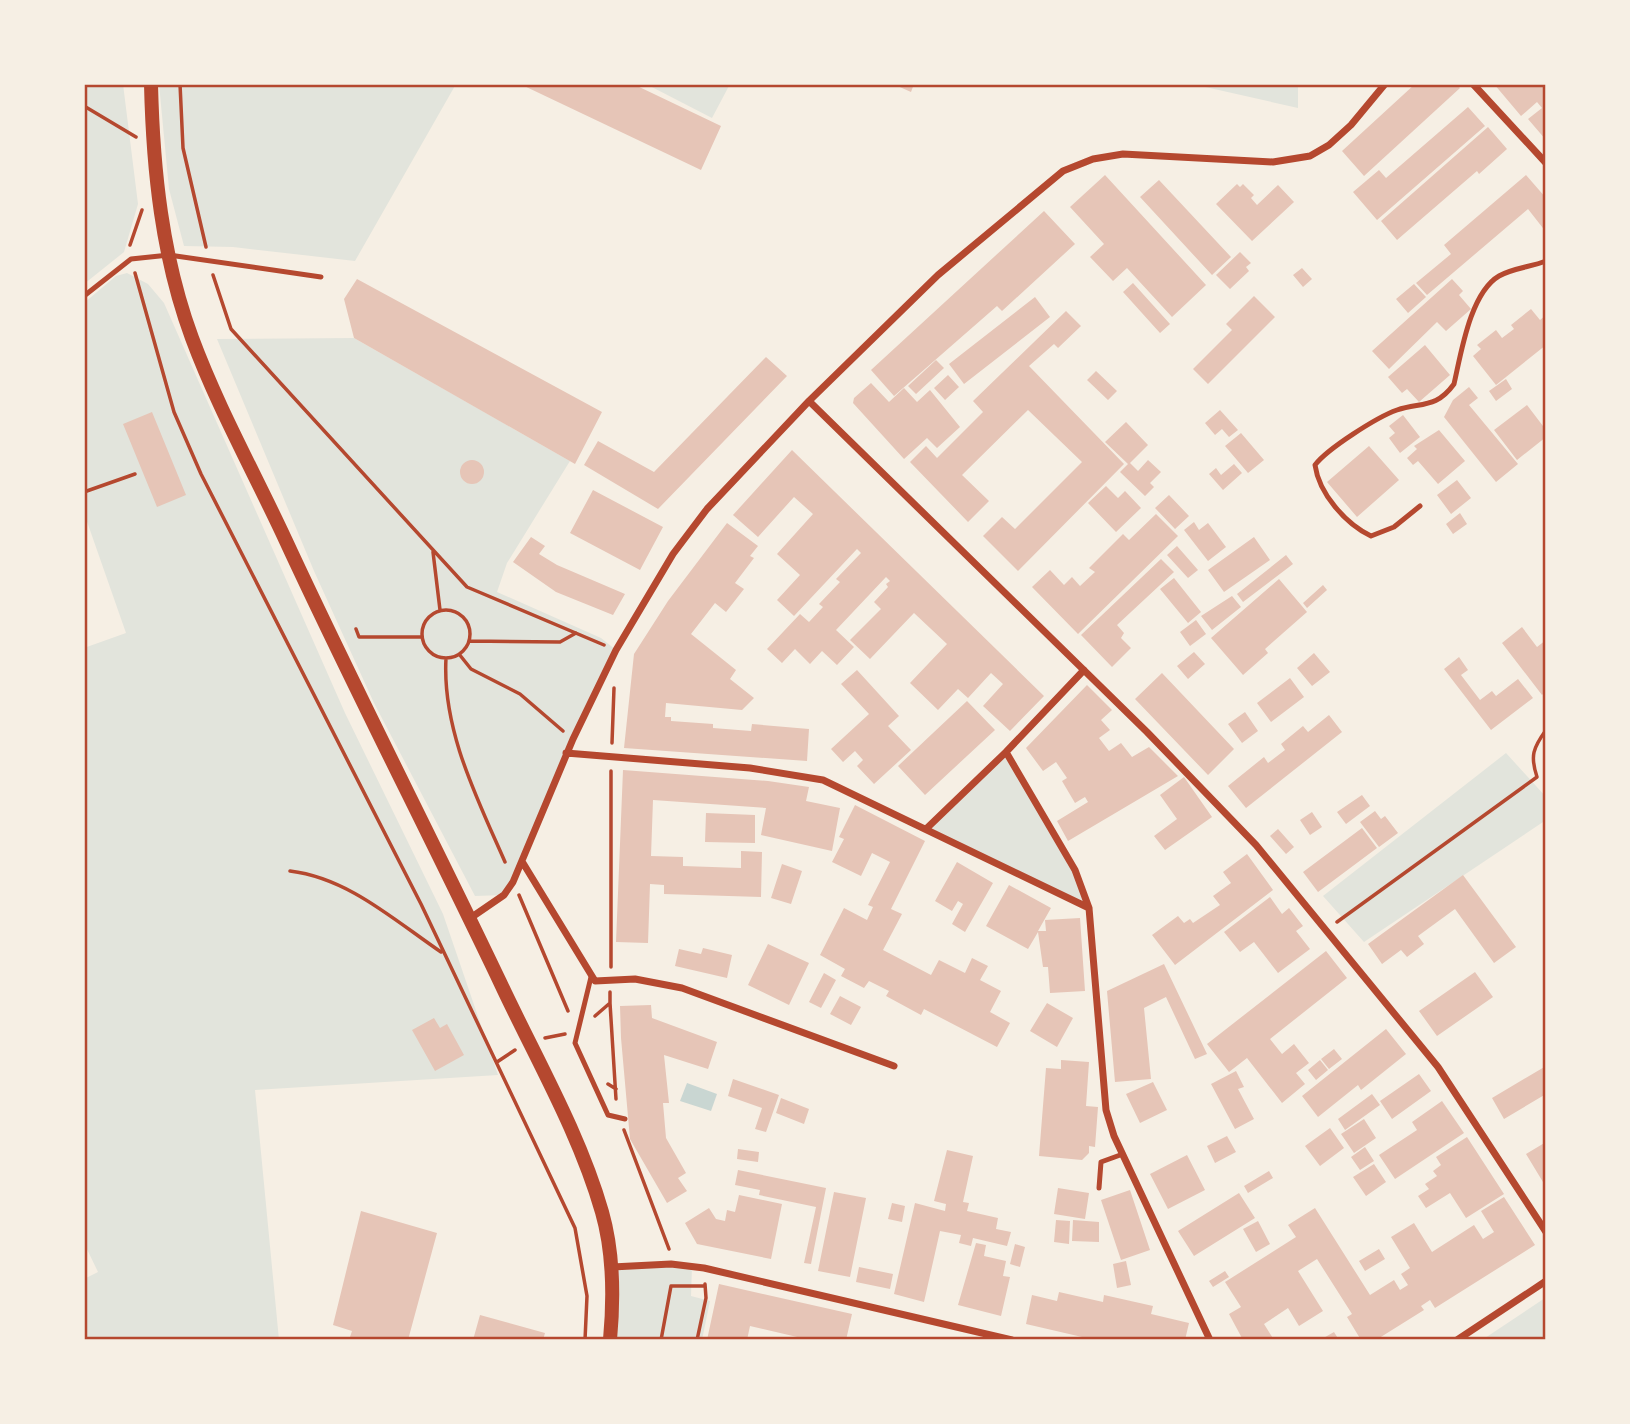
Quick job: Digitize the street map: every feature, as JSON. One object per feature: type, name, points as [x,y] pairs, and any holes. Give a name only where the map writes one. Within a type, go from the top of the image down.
[{"type":"main road","points":[[151,84],[157,192],[169,255],[190,334],[209,381],[361,703],[470,919],[585,1164],[603,1214],[612,1267],[610,1340]]},
{"type":"street","points":[[470,919],[504,895],[523,863],[566,753],[616,650],[673,554],[693,527],[808,401],[938,275],[1063,171],[1093,159],[1123,154],[1273,162],[1310,156],[1329,145],[1351,125],[1385,84]]},
{"type":"street","points":[[1473,84],[1546,163]]},
{"type":"street","points":[[808,401],[1084,670],[1202,787],[1256,845],[1438,1067],[1546,1232]]},
{"type":"street","points":[[926,829],[1006,752],[1084,670]]},
{"type":"street","points":[[1006,752],[1075,870],[1089,908],[1106,1110],[1123,1154],[1210,1340]]},
{"type":"street","points":[[566,753],[750,768],[823,780],[1089,908]]},
{"type":"street","points":[[523,863],[591,978],[601,982],[635,979],[682,988],[894,1066]]},
{"type":"street","points":[[612,1267],[671,1264],[704,1268],[1012,1340]]},
{"type":"street","points":[[1457,1340],[1546,1281]]},
{"type":"lane","points":[[84,296],[131,259],[169,255],[320,277]]},
{"type":"lane","points":[[1420,506],[1394,527],[1371,536],[1355,528],[1329,498],[1315,465],[1387,415],[1429,405],[1450,391],[1465,335],[1488,286],[1507,272],[1546,261]]},
{"type":"lane","points":[[591,978],[575,1043],[608,1115],[625,1119]]},
{"type":"lane","points":[[1099,1188],[1101,1162],[1123,1154]]},
{"type":"path","points":[[180,84],[183,148],[209,262],[231,329],[467,587],[616,650],[611,757],[610,1003],[577,1031],[542,1038]]},
{"type":"path","points":[[84,106],[138,138]]},
{"type":"path","points":[[143,202],[129,247],[174,412],[201,474],[328,719],[575,1227],[587,1296],[584,1340]]},
{"type":"path","points":[[84,492],[135,474]]},
{"type":"path","points":[[433,550],[440,610]]},
{"type":"path","points":[[440,610],[453,610],[465,618],[471,630],[469,641],[459,654],[446,658],[435,655],[426,648],[422,637],[423,625],[430,615],[440,610]]},
{"type":"path","points":[[356,629],[359,637],[422,637]]},
{"type":"path","points":[[469,641],[560,642],[577,633]]},
{"type":"path","points":[[459,654],[471,669],[520,694],[573,739]]},
{"type":"path","points":[[1326,930],[1536,777],[1531,760],[1534,747],[1546,730]]},
{"type":"path","points":[[290,871],[308,873],[340,884],[443,953]]},
{"type":"path","points":[[497,1062],[517,1049]]},
{"type":"path","points":[[697,1340],[706,1298],[704,1268]]},
{"type":"path","points":[[661,1340],[671,1286],[705,1286]]},
{"type":"shaded area","points":[[84,84],[123,84],[138,204],[124,252],[84,284]]},
{"type":"shaded area","points":[[159,84],[456,84],[355,261],[233,247],[184,246],[169,189]]},
{"type":"shaded area","points":[[646,84],[730,84],[712,118]]},
{"type":"shaded area","points":[[1192,84],[1298,84],[1298,108]]},
{"type":"shaded area","points":[[127,273],[148,284],[164,303],[345,713],[443,914],[498,1075],[255,1090],[279,1340],[84,1340],[84,1279],[98,1272],[84,1243],[84,648],[126,633],[84,513],[84,303],[116,276]]},
{"type":"shaded area","points":[[354,338],[570,461],[507,563],[497,592],[601,638],[616,650],[504,895],[475,896],[374,703],[314,571],[217,339]]},
{"type":"shaded area","points":[[1006,752],[1075,870],[1089,908],[926,829]]},
{"type":"shaded area","points":[[1506,753],[1546,797],[1546,820],[1364,942],[1323,896]]},
{"type":"shaded area","points":[[687,1083],[717,1094],[711,1111],[680,1101]]},
{"type":"shaded area","points":[[692,1266],[691,1296],[710,1301],[702,1340],[610,1340],[612,1267]]},
{"type":"shaded area","points":[[1545,1298],[1546,1340],[1482,1340]]},
{"type":"building","points":[[520,84],[633,84],[721,126],[701,170]]},
{"type":"building","points":[[893,84],[914,84],[911,92]]},
{"type":"building","points":[[1415,84],[1456,84],[1460,88],[1364,176],[1342,151]]},
{"type":"building","points":[[1494,84],[1546,84],[1546,140],[1528,119],[1542,108],[1537,102],[1521,116]]},
{"type":"building","points":[[1468,107],[1485,126],[1377,220],[1353,192],[1379,170],[1386,178]]},
{"type":"building","points":[[1488,127],[1507,149],[1479,174],[1477,171],[1397,240],[1381,221]]},
{"type":"building","points":[[1105,175],[1206,285],[1172,317],[1127,268],[1113,281],[1090,257],[1104,244],[1070,207]]},
{"type":"building","points":[[1526,175],[1546,198],[1546,232],[1528,209],[1427,295],[1416,283],[1451,254],[1444,245]]},
{"type":"building","points":[[1159,180],[1231,257],[1212,275],[1140,197]]},
{"type":"building","points":[[1237,184],[1240,187],[1243,184],[1254,195],[1251,198],[1257,205],[1278,185],[1294,202],[1252,241],[1216,204]]},
{"type":"building","points":[[1044,211],[1075,244],[1002,311],[997,306],[894,396],[871,370]]},
{"type":"building","points":[[1240,252],[1251,263],[1246,267],[1249,271],[1230,289],[1216,275]]},
{"type":"building","points":[[1302,268],[1312,279],[1303,287],[1293,275]]},
{"type":"building","points":[[357,279],[602,412],[575,464],[354,338],[344,299]]},
{"type":"building","points":[[1452,279],[1463,291],[1459,295],[1471,309],[1446,331],[1437,322],[1389,369],[1372,351]]},
{"type":"building","points":[[1133,283],[1170,324],[1160,333],[1123,292]]},
{"type":"building","points":[[1414,284],[1426,297],[1408,313],[1396,299]]},
{"type":"building","points":[[1254,296],[1275,317],[1208,384],[1193,369],[1232,330],[1226,324]]},
{"type":"building","points":[[1035,297],[1050,317],[964,384],[949,364]]},
{"type":"building","points":[[1531,309],[1540,320],[1546,315],[1546,345],[1496,385],[1473,356],[1481,349],[1477,345],[1496,330],[1502,338],[1514,329],[1511,325]]},
{"type":"building","points":[[1066,311],[1081,326],[1058,348],[1054,344],[1029,366],[1124,464],[1018,571],[983,536],[1002,517],[1015,529],[1082,462],[1028,410],[962,475],[989,501],[968,522],[910,462],[926,446],[937,458],[983,412],[973,401]]},
{"type":"building","points":[[1425,345],[1450,375],[1419,402],[1407,389],[1402,393],[1388,377]]},
{"type":"building","points":[[766,357],[787,376],[658,509],[584,465],[598,441],[654,472]]},
{"type":"building","points":[[936,360],[944,368],[916,394],[908,386]]},
{"type":"building","points":[[1096,371],[1117,391],[1108,400],[1087,380]]},
{"type":"building","points":[[948,375],[959,387],[945,400],[934,388]]},
{"type":"building","points":[[1506,379],[1512,389],[1496,401],[1489,391]]},
{"type":"building","points":[[871,383],[889,402],[904,388],[917,402],[930,390],[960,427],[937,448],[927,438],[904,459],[853,403],[854,398]]},
{"type":"building","points":[[1469,387],[1478,398],[1469,405],[1518,464],[1496,482],[1444,417],[1453,400]]},
{"type":"building","points":[[1527,405],[1546,430],[1546,437],[1517,460],[1494,430]]},
{"type":"building","points":[[1220,410],[1238,430],[1229,437],[1222,429],[1215,435],[1205,423]]},
{"type":"building","points":[[152,412],[186,495],[157,507],[123,424]]},
{"type":"building","points":[[1403,415],[1420,437],[1400,453],[1389,438],[1395,433],[1389,426]]},
{"type":"building","points":[[1126,422],[1148,445],[1130,463],[1138,471],[1148,460],[1161,472],[1150,483],[1154,487],[1145,496],[1120,472],[1128,464],[1105,442]]},
{"type":"building","points":[[1439,430],[1465,461],[1438,484],[1418,461],[1413,465],[1407,458],[1417,449],[1414,446]]},
{"type":"building","points":[[1241,433],[1264,460],[1248,473],[1225,446]]},
{"type":"building","points":[[1369,446],[1399,480],[1357,517],[1327,482]]},
{"type":"building","points":[[792,450],[1044,696],[1010,731],[983,706],[1003,684],[991,673],[968,698],[958,689],[938,710],[910,683],[947,644],[914,613],[870,659],[850,640],[881,609],[874,602],[888,587],[886,584],[890,581],[886,577],[836,630],[854,647],[837,665],[822,651],[810,664],[795,649],[782,663],[767,649],[800,614],[809,622],[823,607],[819,604],[840,582],[836,579],[861,553],[857,549],[794,616],[777,600],[800,575],[777,554],[813,514],[794,497],[758,537],[733,515]]},
{"type":"building","points":[[472,460],[481,463],[484,472],[481,481],[472,484],[463,481],[460,472],[463,463]]},
{"type":"building","points":[[1234,464],[1242,473],[1223,490],[1209,474],[1216,468],[1221,475]]},
{"type":"building","points":[[1457,480],[1471,498],[1451,514],[1437,495]]},
{"type":"building","points":[[1106,486],[1118,498],[1125,491],[1141,508],[1116,532],[1088,503]]},
{"type":"building","points":[[593,490],[663,527],[640,570],[570,533]]},
{"type":"building","points":[[1169,495],[1189,516],[1175,529],[1155,508]]},
{"type":"building","points":[[1460,513],[1467,524],[1453,534],[1446,524]]},
{"type":"building","points":[[1156,514],[1178,536],[1078,634],[1032,587],[1050,570],[1064,585],[1072,577],[1080,586],[1095,572],[1089,568],[1123,534],[1129,540]]},
{"type":"building","points":[[1194,522],[1199,530],[1208,523],[1226,547],[1208,561],[1184,530]]},
{"type":"building","points":[[727,523],[758,546],[750,556],[754,558],[735,583],[744,589],[726,612],[715,603],[691,634],[736,670],[730,679],[754,698],[742,710],[666,703],[665,717],[671,717],[671,721],[713,724],[713,728],[751,731],[752,724],[809,729],[807,761],[624,748],[634,654],[668,601]]},
{"type":"building","points":[[531,537],[545,546],[539,554],[557,565],[625,594],[613,615],[556,592],[513,562]]},
{"type":"building","points":[[1254,537],[1270,560],[1224,592],[1208,570]]},
{"type":"building","points":[[1177,546],[1198,570],[1188,578],[1167,555]]},
{"type":"building","points":[[1286,555],[1293,564],[1243,602],[1237,594]]},
{"type":"building","points":[[1161,559],[1174,572],[1117,625],[1124,633],[1121,638],[1131,648],[1112,667],[1081,635]]},
{"type":"building","points":[[1174,578],[1201,612],[1188,623],[1160,589]]},
{"type":"building","points":[[1279,579],[1307,612],[1265,649],[1268,653],[1243,675],[1211,638]]},
{"type":"building","points":[[1323,585],[1327,590],[1307,608],[1303,603]]},
{"type":"building","points":[[1232,596],[1241,607],[1212,630],[1201,616]]},
{"type":"building","points":[[1196,620],[1206,634],[1190,646],[1180,632]]},
{"type":"building","points":[[1522,627],[1537,647],[1546,640],[1546,691],[1542,695],[1502,643]]},
{"type":"building","points":[[1194,652],[1205,664],[1188,679],[1177,666]]},
{"type":"building","points":[[1314,653],[1330,672],[1312,686],[1297,668]]},
{"type":"building","points":[[1459,657],[1468,670],[1461,675],[1480,700],[1492,691],[1496,696],[1518,679],[1533,698],[1491,730],[1444,669]]},
{"type":"building","points":[[857,670],[899,716],[888,726],[911,750],[874,784],[857,766],[863,760],[855,751],[843,762],[831,749],[869,714],[841,684]]},
{"type":"building","points":[[1162,673],[1234,749],[1208,775],[1135,699]]},
{"type":"building","points":[[1290,678],[1304,697],[1271,722],[1257,703]]},
{"type":"building","points":[[1087,685],[1112,710],[1101,720],[1110,730],[1099,738],[1109,751],[1121,743],[1132,757],[1149,747],[1178,776],[1068,841],[1057,821],[1088,802],[1085,797],[1075,803],[1062,781],[1067,778],[1056,762],[1043,771],[1026,748]]},
{"type":"building","points":[[967,701],[995,730],[925,795],[898,766]]},
{"type":"building","points":[[1245,712],[1258,731],[1242,743],[1228,724]]},
{"type":"building","points":[[1329,715],[1342,732],[1246,808],[1228,786],[1264,757],[1268,763],[1285,750],[1281,744],[1303,726],[1308,732]]},
{"type":"building","points":[[623,770],[768,781],[809,787],[806,801],[840,808],[832,851],[761,835],[766,808],[653,800],[651,856],[683,857],[683,866],[741,868],[741,851],[762,852],[761,897],[664,894],[664,885],[650,884],[648,943],[616,942]]},
{"type":"building","points":[[1184,777],[1212,817],[1165,850],[1154,836],[1177,819],[1160,795]]},
{"type":"building","points":[[1362,795],[1370,806],[1346,824],[1337,812]]},
{"type":"building","points":[[855,805],[925,841],[891,909],[902,914],[883,950],[931,975],[939,960],[965,973],[972,958],[988,966],[980,980],[1001,991],[990,1012],[1010,1023],[997,1047],[924,1009],[921,1015],[886,996],[889,991],[869,981],[864,988],[841,976],[845,969],[820,955],[844,908],[867,920],[873,907],[868,905],[890,862],[872,853],[861,876],[832,862],[844,839],[839,837]]},
{"type":"building","points":[[1375,811],[1381,819],[1385,816],[1398,833],[1379,847],[1360,822]]},
{"type":"building","points":[[1312,812],[1322,827],[1310,835],[1300,820]]},
{"type":"building","points":[[706,813],[755,815],[755,843],[705,842]]},
{"type":"building","points":[[1362,828],[1377,848],[1318,892],[1303,872]]},
{"type":"building","points":[[1278,829],[1294,847],[1286,854],[1270,836]]},
{"type":"building","points":[[1247,854],[1273,890],[1175,965],[1152,935],[1178,916],[1184,923],[1190,919],[1193,923],[1220,905],[1213,896],[1231,883],[1223,872]]},
{"type":"building","points":[[957,862],[993,883],[965,932],[952,924],[963,904],[958,901],[952,911],[935,901]]},
{"type":"building","points":[[782,864],[802,871],[791,904],[771,898]]},
{"type":"building","points":[[1463,875],[1516,947],[1494,963],[1455,909],[1418,936],[1424,944],[1407,957],[1401,950],[1382,964],[1368,944]]},
{"type":"building","points":[[1009,885],[1051,908],[1038,931],[1046,931],[1045,920],[1080,918],[1085,991],[1050,993],[1048,967],[1043,967],[1038,932],[1028,949],[986,926]]},
{"type":"building","points":[[1270,897],[1282,914],[1289,908],[1303,926],[1296,931],[1310,949],[1278,973],[1254,942],[1240,952],[1224,932]]},
{"type":"building","points":[[768,944],[809,963],[789,1005],[748,985]]},
{"type":"building","points":[[703,948],[732,955],[727,978],[675,966],[679,949],[701,954]]},
{"type":"building","points":[[1326,951],[1347,978],[1270,1039],[1282,1054],[1294,1044],[1309,1063],[1296,1073],[1305,1084],[1282,1103],[1247,1058],[1229,1072],[1207,1044]]},
{"type":"building","points":[[1164,964],[1207,1054],[1195,1059],[1166,997],[1144,1008],[1151,1079],[1115,1082],[1107,991]]},
{"type":"building","points":[[1475,972],[1493,997],[1437,1036],[1419,1011]]},
{"type":"building","points":[[824,973],[836,980],[821,1008],[809,1002]]},
{"type":"building","points":[[840,996],[861,1007],[851,1025],[830,1014]]},
{"type":"building","points":[[1047,1003],[1073,1018],[1057,1047],[1030,1031]]},
{"type":"building","points":[[651,1005],[652,1018],[717,1042],[708,1069],[664,1055],[669,1103],[663,1103],[666,1138],[686,1173],[678,1178],[687,1191],[667,1203],[630,1139],[621,1038],[620,1006]]},
{"type":"building","points":[[434,1018],[440,1028],[447,1024],[464,1055],[435,1071],[412,1030]]},
{"type":"building","points":[[1386,1029],[1406,1054],[1361,1090],[1358,1085],[1318,1117],[1302,1096]]},
{"type":"building","points":[[1334,1049],[1342,1059],[1329,1069],[1321,1059]]},
{"type":"building","points":[[1061,1060],[1089,1062],[1086,1106],[1098,1107],[1095,1147],[1089,1146],[1089,1153],[1082,1160],[1039,1156],[1046,1068],[1061,1069]]},
{"type":"building","points":[[1320,1060],[1328,1070],[1316,1080],[1308,1070]]},
{"type":"building","points":[[1546,1066],[1546,1094],[1504,1119],[1492,1098]]},
{"type":"building","points":[[1236,1071],[1244,1087],[1238,1089],[1254,1119],[1235,1129],[1211,1084]]},
{"type":"building","points":[[1419,1074],[1431,1091],[1392,1119],[1380,1101]]},
{"type":"building","points":[[733,1079],[779,1095],[766,1132],[755,1129],[762,1108],[728,1096]]},
{"type":"building","points":[[1153,1082],[1167,1110],[1140,1123],[1126,1094]]},
{"type":"building","points":[[1372,1094],[1380,1105],[1345,1130],[1338,1119]]},
{"type":"building","points":[[781,1098],[809,1109],[804,1124],[776,1113]]},
{"type":"building","points":[[1442,1101],[1464,1133],[1395,1179],[1379,1155],[1417,1130],[1412,1122]]},
{"type":"building","points":[[1364,1119],[1376,1138],[1354,1153],[1341,1134]]},
{"type":"building","points":[[1330,1128],[1344,1148],[1320,1166],[1305,1146]]},
{"type":"building","points":[[1227,1136],[1236,1152],[1215,1163],[1207,1146]]},
{"type":"building","points":[[1467,1137],[1504,1194],[1466,1218],[1450,1193],[1426,1208],[1418,1196],[1429,1189],[1425,1184],[1437,1176],[1433,1171],[1441,1165],[1436,1157]]},
{"type":"building","points":[[1546,1142],[1546,1187],[1526,1154]]},
{"type":"building","points":[[1365,1147],[1374,1161],[1360,1170],[1351,1157]]},
{"type":"building","points":[[738,1149],[759,1152],[758,1162],[737,1159]]},
{"type":"building","points":[[947,1150],[973,1156],[963,1202],[969,1203],[967,1211],[998,1218],[996,1229],[1011,1232],[1007,1246],[973,1238],[971,1246],[959,1243],[961,1235],[940,1231],[924,1302],[894,1294],[915,1203],[945,1211],[946,1204],[934,1201]]},
{"type":"building","points":[[1187,1155],[1205,1190],[1168,1209],[1150,1174]]},
{"type":"building","points":[[1374,1164],[1386,1182],[1366,1196],[1353,1177]]},
{"type":"building","points":[[738,1170],[826,1188],[811,1264],[804,1263],[816,1207],[759,1195],[760,1190],[735,1185]]},
{"type":"building","points":[[1269,1171],[1273,1178],[1248,1193],[1244,1186]]},
{"type":"building","points":[[1058,1188],[1089,1193],[1085,1219],[1054,1214]]},
{"type":"building","points":[[1130,1190],[1150,1250],[1121,1260],[1101,1200]]},
{"type":"building","points":[[834,1192],[866,1198],[850,1277],[818,1271]]},
{"type":"building","points":[[1239,1193],[1255,1218],[1194,1256],[1178,1231]]},
{"type":"building","points":[[739,1195],[782,1204],[771,1259],[697,1244],[685,1223],[709,1208],[716,1219],[725,1221],[727,1210],[735,1212]]},
{"type":"building","points":[[1504,1197],[1535,1245],[1435,1308],[1430,1300],[1421,1306],[1424,1310],[1376,1340],[1361,1340],[1347,1317],[1352,1314],[1317,1259],[1298,1271],[1323,1311],[1299,1326],[1288,1308],[1264,1324],[1274,1340],[1243,1340],[1229,1314],[1241,1307],[1225,1282],[1296,1237],[1288,1225],[1315,1208],[1370,1295],[1394,1280],[1400,1290],[1408,1285],[1401,1274],[1410,1268],[1391,1237],[1414,1223],[1432,1252],[1474,1225],[1483,1239],[1494,1232],[1481,1211]]},
{"type":"building","points":[[892,1203],[905,1206],[902,1222],[888,1219]]},
{"type":"building","points":[[361,1211],[437,1233],[408,1340],[349,1340],[352,1331],[333,1325]]},
{"type":"building","points":[[1056,1220],[1070,1221],[1069,1244],[1054,1242]]},
{"type":"building","points":[[1073,1220],[1099,1222],[1099,1242],[1072,1241]]},
{"type":"building","points":[[1258,1221],[1270,1244],[1256,1252],[1243,1229]]},
{"type":"building","points":[[976,1243],[986,1245],[984,1256],[1006,1261],[1003,1276],[1010,1277],[1001,1316],[958,1305]]},
{"type":"building","points":[[1015,1244],[1025,1247],[1020,1267],[1010,1264]]},
{"type":"building","points":[[1379,1249],[1385,1259],[1365,1271],[1359,1261]]},
{"type":"building","points":[[1126,1261],[1131,1285],[1117,1288],[1113,1264]]},
{"type":"building","points":[[859,1267],[893,1274],[890,1289],[856,1282]]},
{"type":"building","points":[[1225,1271],[1229,1277],[1213,1287],[1209,1281]]},
{"type":"building","points":[[719,1284],[852,1314],[846,1340],[810,1340],[750,1326],[747,1340],[707,1340]]},
{"type":"building","points":[[1059,1292],[1103,1302],[1104,1295],[1153,1306],[1151,1314],[1189,1323],[1185,1340],[1095,1340],[1026,1324],[1032,1295],[1057,1301]]},
{"type":"building","points":[[480,1315],[545,1333],[543,1340],[473,1340]]},
{"type":"building","points":[[1334,1332],[1339,1340],[1320,1340]]}]
